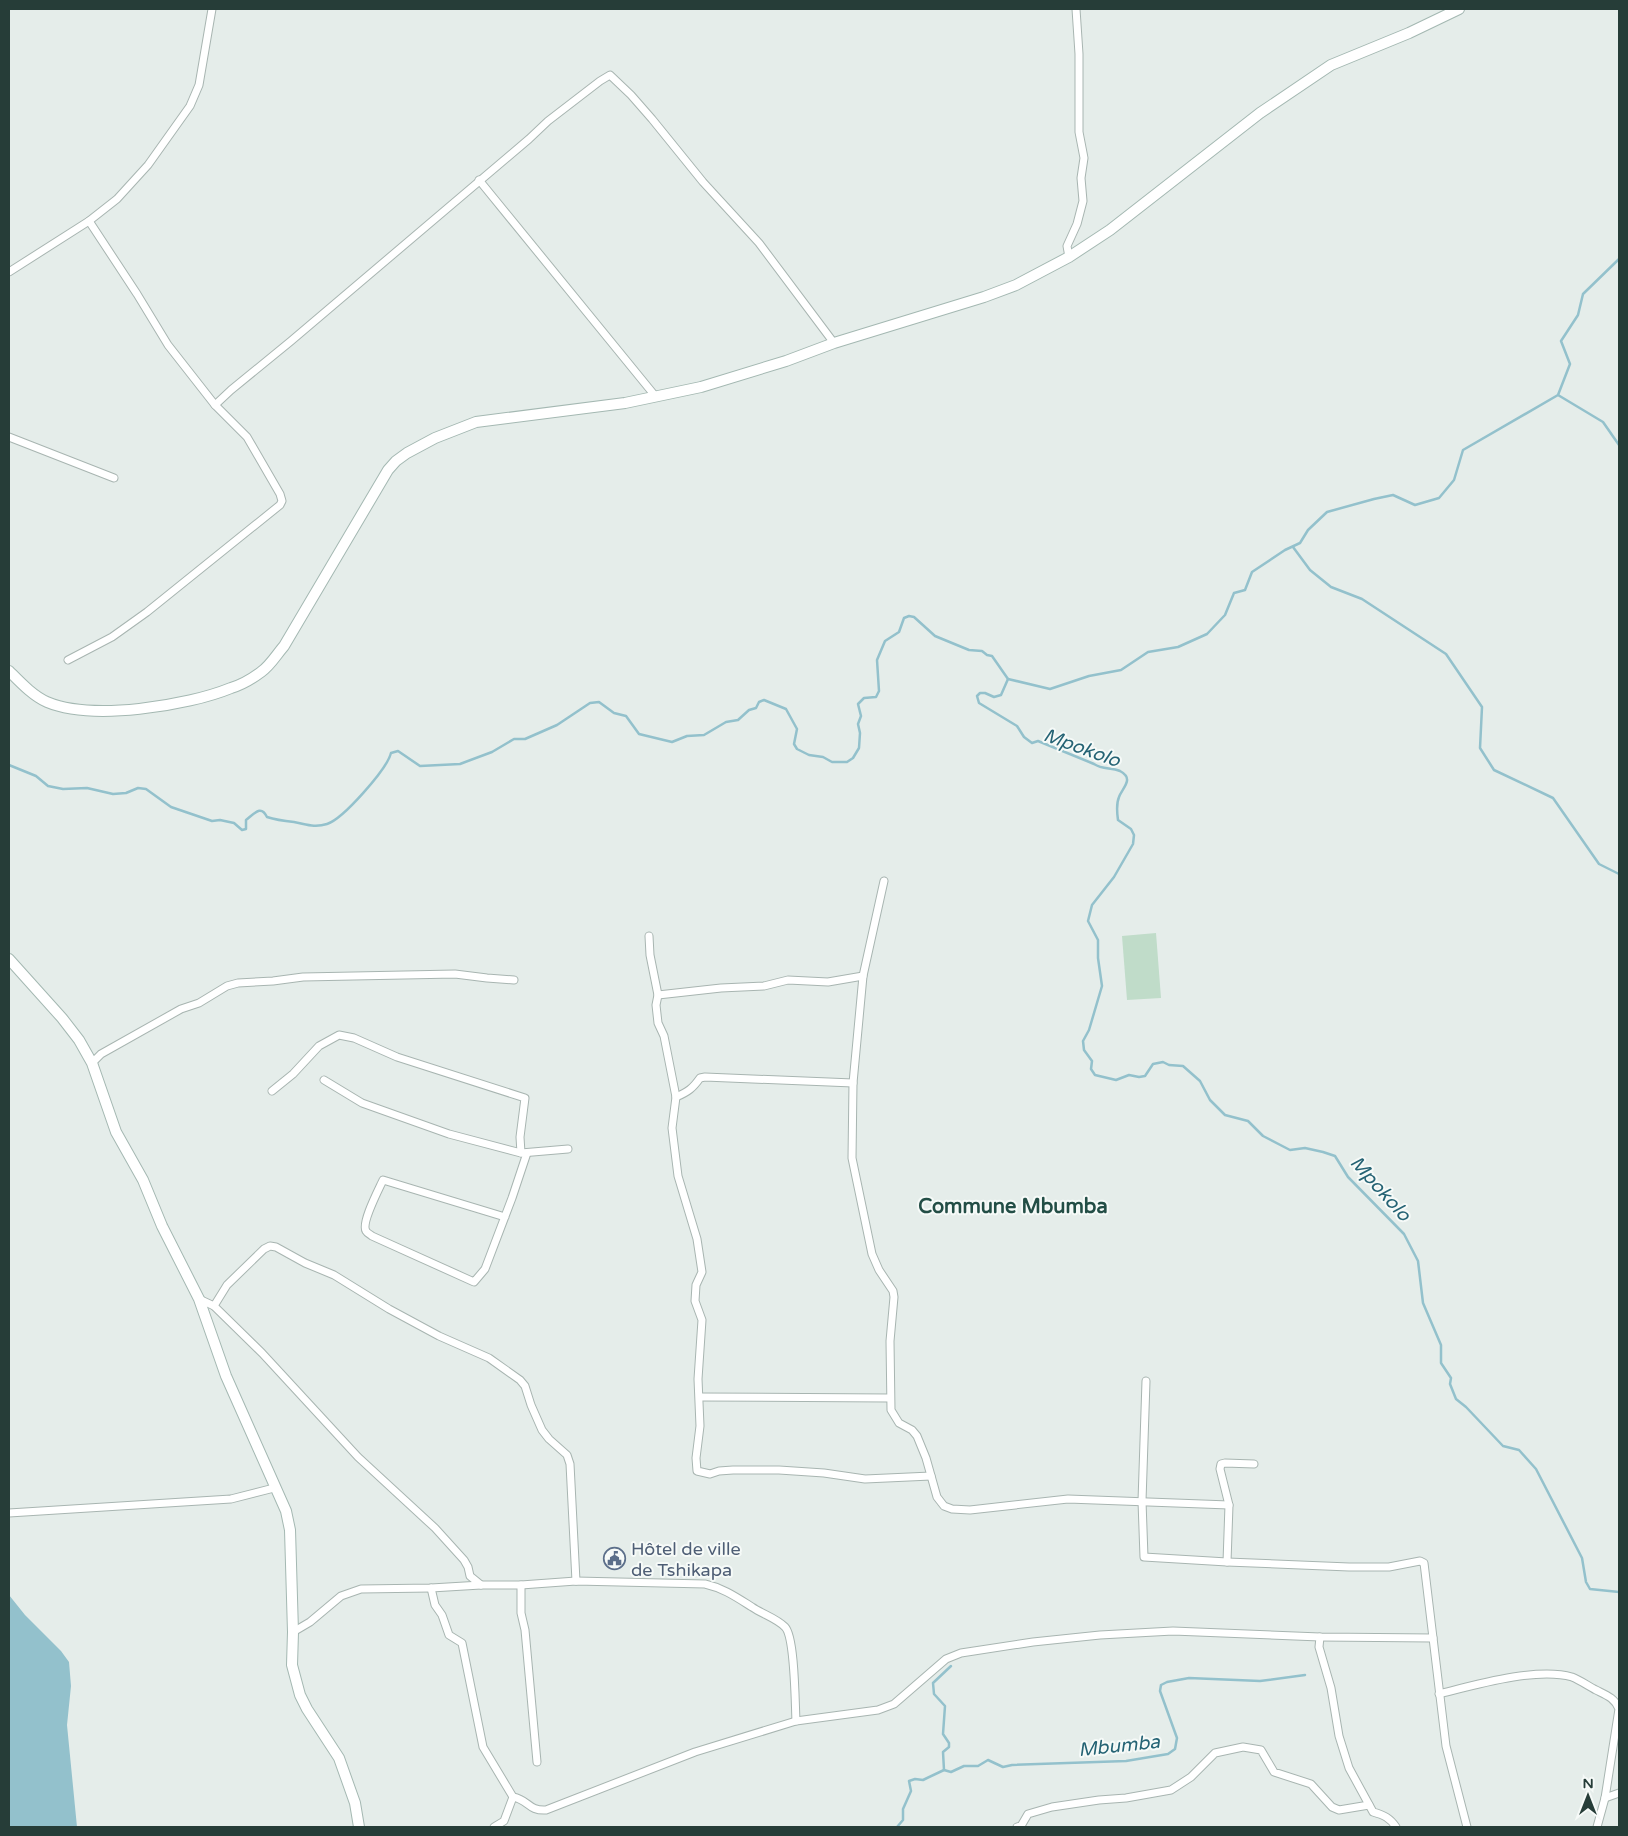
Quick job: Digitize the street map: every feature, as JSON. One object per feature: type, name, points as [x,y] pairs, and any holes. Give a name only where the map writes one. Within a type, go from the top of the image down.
[{"type":"main road","points":[[9,671],[46,702],[68,708],[93,710],[132,709],[186,702],[232,688],[263,671],[284,646],[388,470],[396,461],[435,438],[476,422],[625,403],[701,387],[786,362],[834,342],[1016,285],[1069,257],[1110,230],[1260,113],[1331,65],[1408,33],[1459,9]]},
{"type":"main road","points":[[9,959],[62,1018],[79,1040],[92,1063],[116,1132],[143,1180],[162,1226],[200,1299],[226,1376],[274,1488],[286,1511],[290,1530],[292,1665],[300,1695],[307,1709],[339,1758],[355,1803],[359,1827]]},
{"type":"street","points":[[9,272],[89,221],[118,199],[148,165],[190,106],[199,85],[212,9]]},
{"type":"street","points":[[1069,257],[1067,246],[1077,224],[1083,201],[1081,178],[1084,158],[1079,132],[1079,54],[1076,9]]},
{"type":"street","points":[[215,406],[231,390],[548,121],[607,76],[612,76],[652,118],[703,182],[759,243],[834,342]]},
{"type":"street","points":[[478,180],[656,397]]},
{"type":"street","points":[[68,660],[112,637],[148,612],[280,505],[282,500],[248,437],[215,406],[168,346],[137,294],[89,221]]},
{"type":"street","points":[[9,437],[114,478]]},
{"type":"street","points":[[884,881],[863,976],[853,1083],[852,1158],[872,1254],[894,1297],[890,1341],[891,1410],[899,1423],[912,1430],[917,1436],[926,1458],[936,1497],[944,1506],[952,1509],[979,1509],[1068,1499],[1229,1506]]},
{"type":"street","points":[[649,936],[650,955],[658,995],[656,1005],[658,1023],[664,1036],[676,1097],[672,1128],[678,1176],[697,1239],[702,1272],[696,1285],[695,1301],[702,1320],[698,1379],[700,1426],[696,1458],[697,1471],[710,1474],[733,1470],[779,1470],[824,1473],[865,1479],[931,1476]]},
{"type":"street","points":[[92,1063],[101,1054],[168,1016],[199,1003],[227,986],[238,983],[303,977],[455,974],[514,980]]},
{"type":"street","points":[[658,995],[721,988],[764,986],[788,980],[828,982],[863,976]]},
{"type":"street","points":[[272,1091],[293,1074],[319,1046],[339,1035],[354,1038],[398,1058],[525,1098],[520,1138],[524,1153],[505,1217],[485,1269],[474,1282],[372,1236],[366,1232],[365,1228],[367,1218],[383,1180],[505,1217]]},
{"type":"street","points":[[676,1097],[693,1089],[700,1078],[705,1077],[853,1083]]},
{"type":"street","points":[[324,1080],[362,1103],[449,1134],[524,1153],[568,1149]]},
{"type":"street","points":[[214,1306],[227,1285],[264,1249],[276,1246],[305,1263],[334,1275],[439,1336],[489,1358],[520,1380],[525,1386],[542,1430],[567,1455],[570,1464],[576,1581]]},
{"type":"street","points":[[200,1299],[214,1306],[262,1353],[358,1457],[435,1528],[464,1560],[470,1576],[481,1585]]},
{"type":"street","points":[[1146,1381],[1142,1501],[1144,1557],[1227,1562],[1388,1567],[1420,1560],[1424,1562],[1446,1746],[1467,1827]]},
{"type":"street","points":[[700,1397],[890,1398]]},
{"type":"street","points":[[1227,1562],[1229,1506],[1220,1469],[1221,1464],[1254,1464]]},
{"type":"street","points":[[9,1513],[231,1499],[274,1488]]},
{"type":"street","points":[[293,1632],[310,1622],[341,1596],[361,1589],[521,1585],[576,1581],[705,1584],[727,1591],[783,1625],[790,1635],[796,1721]]},
{"type":"street","points":[[521,1585],[521,1613],[525,1630],[537,1762]]},
{"type":"street","points":[[431,1588],[449,1635],[462,1643],[484,1747],[514,1797],[519,1798],[537,1810],[546,1810],[695,1752],[796,1721],[878,1710],[894,1704],[946,1659],[961,1653],[1100,1635],[1173,1631],[1320,1637],[1433,1638]]},
{"type":"street","points":[[1320,1637],[1319,1647],[1331,1688],[1339,1736],[1349,1768],[1373,1812],[1383,1814],[1396,1827]]},
{"type":"street","points":[[1439,1694],[1499,1680],[1537,1675],[1573,1678],[1616,1702],[1619,1709],[1605,1798],[1596,1827]]},
{"type":"street","points":[[1017,1827],[1020,1826],[1028,1814],[1052,1807],[1126,1798],[1171,1790],[1191,1777],[1215,1753],[1243,1747],[1262,1750],[1274,1772],[1311,1784],[1332,1807],[1339,1810],[1369,1805]]},
{"type":"street","points":[[1605,1798],[1619,1793]]},
{"type":"street","points":[[494,1827],[504,1821],[514,1797]]},
{"type":"green space","points":[[1156,933],[1161,998],[1127,1000],[1122,936]]},
{"type":"water","points":[[9,1595],[69,1662],[71,1686],[67,1725],[77,1827],[9,1827]]},
{"type":"waterway","points":[[9,765],[36,776],[48,786],[63,789],[87,788],[113,794],[126,793],[138,788],[146,789],[171,807],[212,821],[220,820],[234,823],[242,830],[246,829],[246,820],[257,811],[262,811],[267,817],[277,820],[314,826],[327,824],[343,813],[364,793],[382,770],[391,753],[398,751],[420,766],[460,764],[492,752],[514,739],[525,739],[557,725],[590,703],[599,702],[614,713],[626,716],[639,734],[672,742],[687,736],[704,735],[726,722],[738,720],[764,700],[786,709],[797,729],[794,744],[797,749],[809,755],[823,757],[832,762],[847,762],[853,758],[859,748],[860,733],[858,724],[861,716],[858,704],[864,698],[876,697],[879,691],[877,660],[885,641],[899,632],[904,618],[914,617],[935,636],[969,650],[982,651],[992,656],[1008,679],[1050,689],[1089,676],[1121,670],[1148,652],[1178,647],[1207,634],[1225,615],[1234,593],[1245,590],[1252,572],[1285,550],[1300,543],[1308,530],[1327,512],[1393,495],[1415,505],[1439,498],[1454,480],[1463,450],[1558,395],[1570,364],[1561,341],[1578,315],[1583,294],[1619,259]]},
{"type":"waterway","points":[[1558,395],[1603,422],[1619,445]]},
{"type":"waterway","points":[[1293,547],[1310,570],[1331,587],[1362,599],[1446,654],[1482,707],[1480,748],[1494,770],[1553,798],[1599,864],[1619,874]]},
{"type":"waterway","name":"Mpokolo","points":[[1008,679],[1001,695],[994,697],[980,693],[977,696],[979,703],[1017,726],[1024,737],[1032,743],[1038,741],[1101,767],[1120,771],[1127,777],[1126,784],[1118,800],[1117,814],[1118,820],[1131,829],[1134,835],[1133,844],[1114,877],[1092,905],[1088,921],[1098,940],[1098,958],[1102,986],[1089,1030],[1083,1041],[1084,1050],[1092,1061],[1091,1069],[1095,1075],[1116,1080],[1129,1075],[1145,1076],[1153,1064],[1163,1062],[1169,1065],[1183,1066],[1200,1081],[1210,1100],[1225,1115],[1248,1121],[1263,1136],[1290,1150],[1305,1148],[1335,1156],[1348,1177],[1404,1234],[1418,1261],[1423,1303],[1441,1345],[1441,1363],[1451,1378],[1450,1384],[1456,1399],[1503,1446],[1519,1450],[1536,1469],[1582,1558],[1586,1582],[1590,1589],[1619,1592]]},
{"type":"waterway","points":[[944,1770],[943,1752],[949,1747],[949,1743],[943,1734],[945,1706],[934,1694],[933,1683],[951,1666]]},
{"type":"waterway","name":"Mbumba","points":[[897,1827],[903,1820],[903,1809],[911,1791],[909,1781],[915,1779],[923,1780],[944,1770],[951,1772],[964,1766],[978,1766],[988,1760],[1003,1767],[1012,1765],[1126,1761],[1168,1754],[1175,1749],[1177,1738],[1160,1691],[1161,1685],[1167,1682],[1189,1678],[1260,1681],[1305,1675]]},
{"type":"place","name":"Hôtel de ville de Tshikapa","points":[[615,1559]]},
{"type":"district","name":"Commune Mbumba","points":[[1013,1206]]}]
